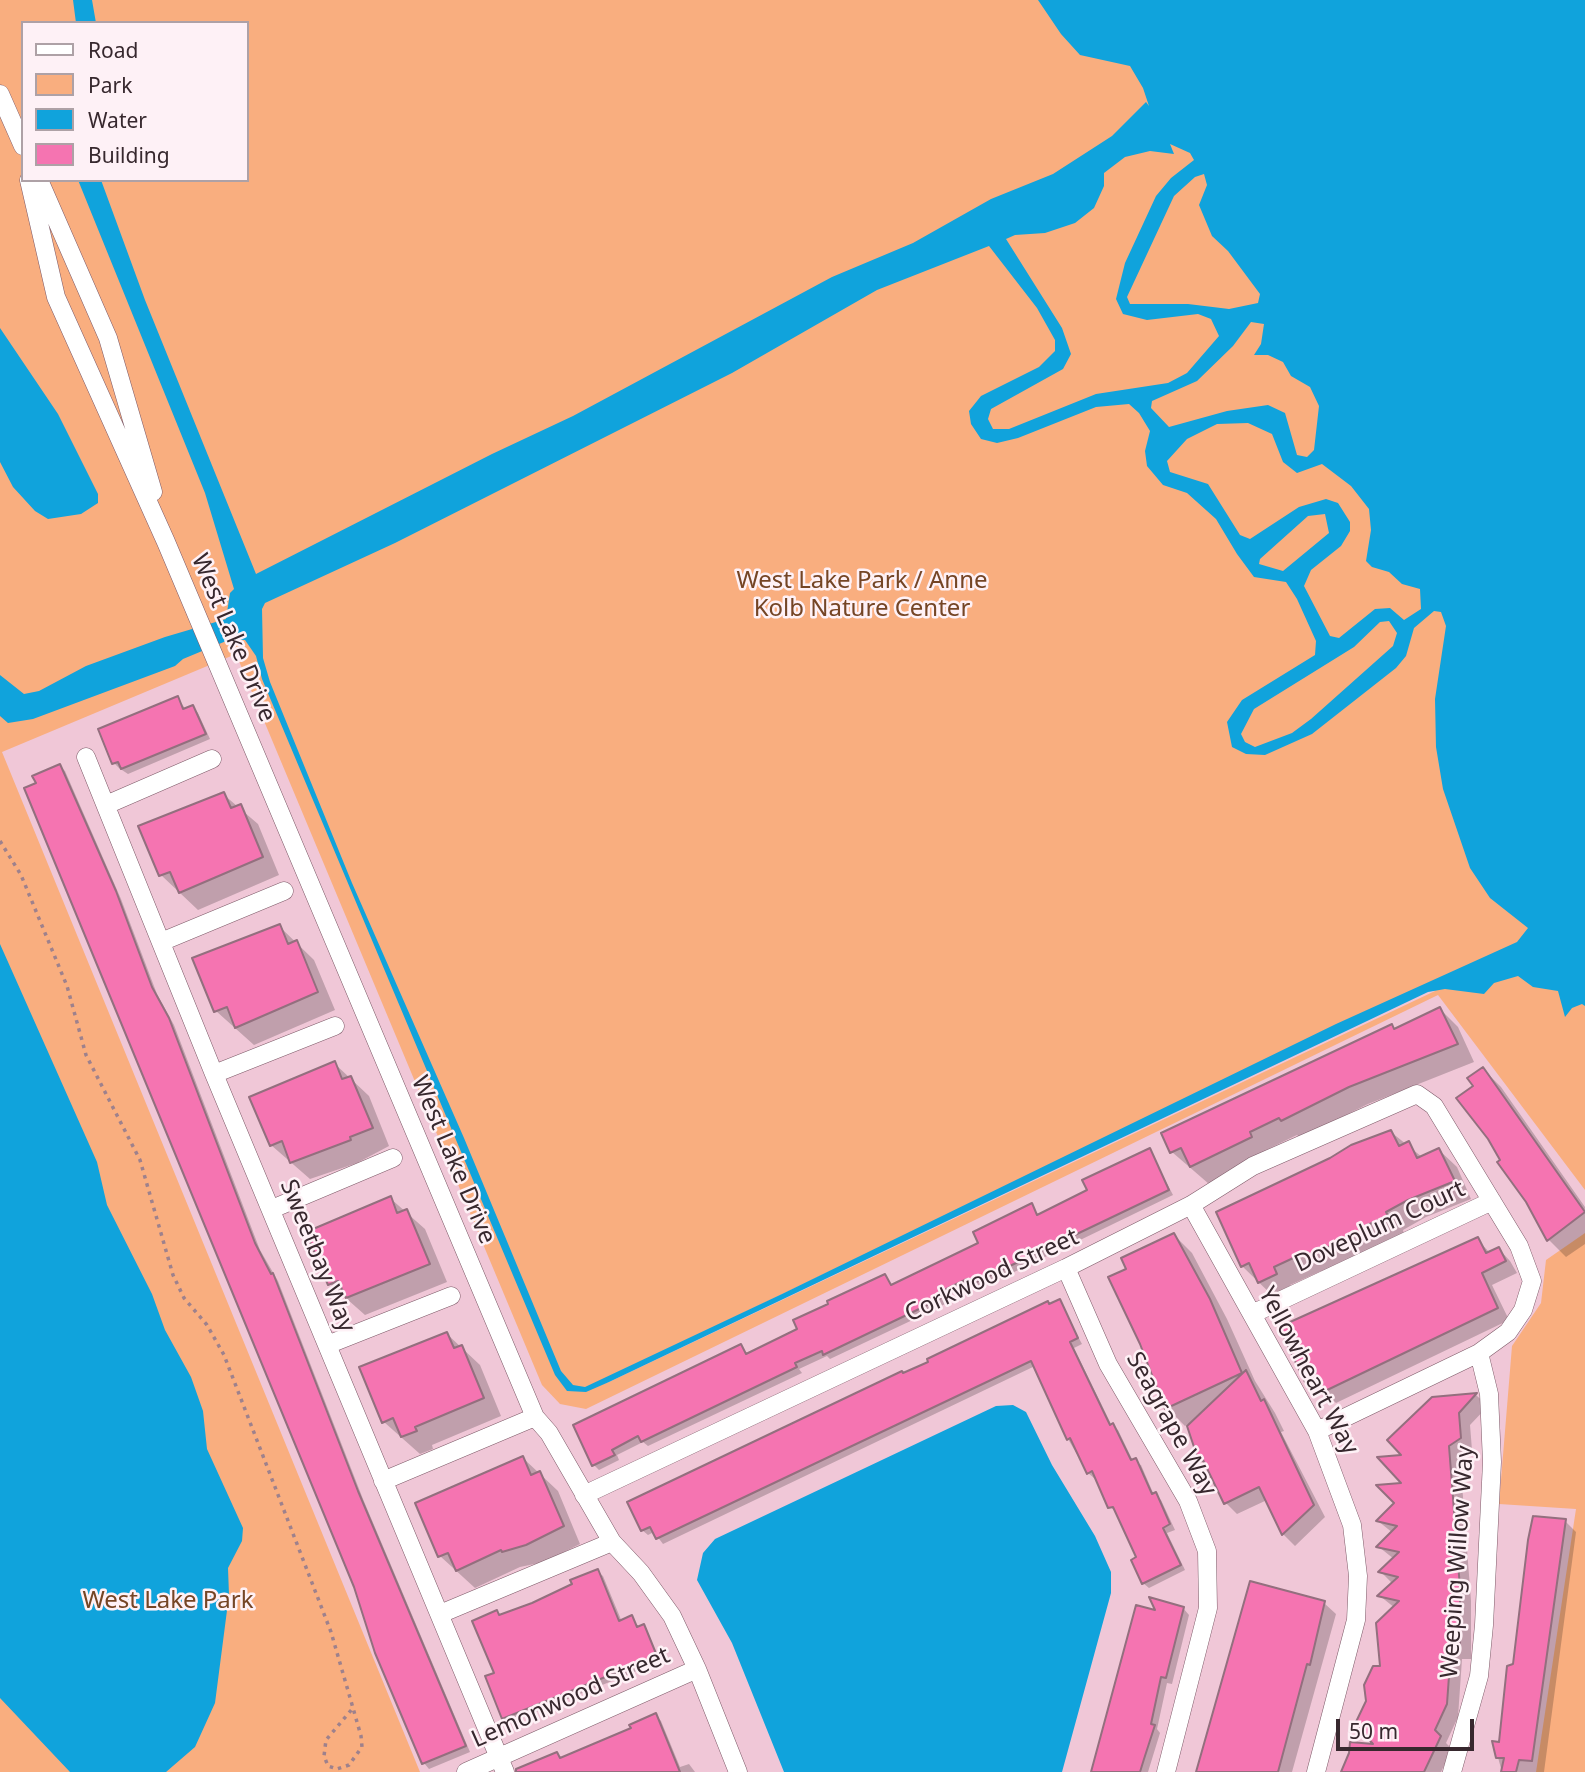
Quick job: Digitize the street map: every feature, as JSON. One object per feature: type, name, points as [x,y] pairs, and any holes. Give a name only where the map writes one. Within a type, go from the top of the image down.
[{"type":"street","points":[[0,94],[21,146]]},
{"type":"street","name":"West Lake Drive","points":[[29,182],[57,297],[166,542],[535,1417],[549,1433],[612,1542],[641,1573],[672,1616],[697,1669],[738,1772]]},
{"type":"street","name":"West Lake Drive","points":[[40,182],[85,285],[119,373],[166,542]]},
{"type":"street","points":[[57,297],[85,285]]},
{"type":"street","name":"Sweetbay Way","points":[[86,757],[214,1074],[502,1765]]},
{"type":"street","points":[[106,804],[212,760]]},
{"type":"street","points":[[161,942],[284,891]]},
{"type":"street","points":[[214,1074],[335,1026]]},
{"type":"street","name":"Corkwood Street","points":[[584,1495],[1066,1268],[1191,1205],[1253,1166],[1417,1094],[1434,1106],[1492,1201]]},
{"type":"street","points":[[272,1209],[393,1158]]},
{"type":"street","points":[[1317,1431],[1479,1353],[1508,1332],[1523,1310],[1532,1281],[1519,1246],[1492,1201]]},
{"type":"street","name":"Doveplum Court","points":[[1252,1314],[1492,1201]]},
{"type":"street","name":"Yellowheart Way","points":[[1191,1205],[1317,1431],[1352,1525],[1358,1576],[1356,1620],[1316,1772]]},
{"type":"street","name":"Seagrape Way","points":[[1066,1268],[1108,1364],[1188,1501],[1207,1550],[1208,1608],[1166,1772]]},
{"type":"street","points":[[327,1345],[451,1296]]},
{"type":"street","name":"Weeping Willow Way","points":[[1452,1772],[1479,1676],[1484,1625],[1492,1462],[1489,1394],[1479,1353]]},
{"type":"street","points":[[383,1480],[535,1417]]},
{"type":"street","points":[[440,1614],[612,1542]]},
{"type":"street","name":"Lemonwood Street","points":[[466,1772],[502,1765],[697,1669]]},
{"type":"path","points":[[0,841],[20,875],[67,986],[86,1055],[140,1160],[173,1275],[184,1297],[207,1325],[224,1355],[327,1620],[353,1707],[362,1747],[349,1765],[334,1771],[328,1766],[324,1756],[326,1740],[353,1707]]},
{"type":"green space","name":"West Lake Park / Anne Kolb Nature Center","points":[[0,0],[1585,0],[1585,1190],[1438,995],[586,1409],[560,1404],[542,1385],[236,654],[2,752],[420,1772],[0,1772]],"holes":[[[1429,983],[1435,991],[609,1382],[583,1390]]]},
{"type":"green space","points":[[1585,1233],[1585,1772],[1536,1772],[1576,1509],[1499,1504],[1512,1346],[1541,1303],[1546,1260]]},
{"type":"water","points":[[73,0],[92,0],[96,21],[76,21]]},
{"type":"water","points":[[1038,0],[1585,0],[1585,1006],[1582,1004],[1572,1008],[1565,1017],[1558,991],[1533,987],[1518,976],[1494,983],[1484,994],[1445,989],[1428,992],[609,1382],[586,1392],[567,1391],[555,1375],[262,679],[256,656],[245,640],[231,639],[183,659],[175,666],[33,719],[8,723],[0,716],[0,675],[24,694],[39,691],[86,666],[165,637],[226,619],[230,593],[234,589],[205,493],[79,182],[102,182],[145,300],[256,574],[492,454],[573,416],[832,277],[913,243],[991,199],[1053,174],[1112,136],[1146,102],[1149,106],[1143,88],[1130,66],[1080,55],[1061,34]],"holes":[[[1170,144],[1190,153],[1194,160],[1171,178],[1156,196],[1125,263],[1116,299],[1123,314],[1147,320],[1198,314],[1211,319],[1219,336],[1187,373],[1168,383],[1096,394],[1009,429],[993,429],[988,419],[991,409],[1063,369],[1071,354],[1062,328],[1006,239],[1015,235],[1045,233],[1075,223],[1094,208],[1104,186],[1104,173],[1125,157],[1150,151],[1174,154]],[[1204,174],[1207,185],[1199,205],[1212,236],[1228,251],[1260,294],[1258,303],[1229,309],[1188,304],[1130,304],[1127,297],[1174,196],[1195,177]],[[989,246],[1037,308],[1055,340],[1055,351],[1039,367],[981,396],[969,411],[971,424],[981,439],[997,443],[1018,438],[1096,407],[1129,404],[1139,413],[1150,431],[1145,451],[1147,466],[1163,485],[1187,493],[1216,519],[1254,577],[1286,582],[1297,599],[1316,641],[1315,655],[1242,700],[1227,722],[1232,747],[1246,754],[1265,755],[1312,734],[1396,668],[1406,656],[1414,628],[1434,611],[1441,612],[1446,626],[1435,699],[1436,747],[1443,789],[1470,868],[1490,898],[1528,928],[1517,942],[1336,1024],[782,1294],[585,1387],[573,1385],[561,1371],[464,1138],[352,883],[270,682],[263,658],[262,609],[265,603],[395,543],[732,373],[877,290]],[[1251,322],[1264,324],[1261,344],[1254,355],[1268,355],[1283,362],[1291,376],[1310,387],[1319,406],[1314,450],[1307,457],[1297,455],[1285,413],[1268,405],[1227,411],[1169,427],[1151,408],[1152,401],[1197,381],[1233,346]],[[1248,423],[1272,434],[1283,462],[1297,473],[1322,464],[1351,486],[1369,509],[1371,530],[1366,561],[1372,567],[1389,572],[1402,584],[1420,589],[1421,609],[1404,620],[1390,608],[1375,609],[1339,638],[1330,636],[1304,586],[1311,570],[1341,546],[1350,531],[1350,522],[1338,503],[1326,499],[1299,507],[1250,539],[1240,535],[1208,484],[1170,472],[1167,461],[1187,439],[1217,424]],[[1325,514],[1329,533],[1283,571],[1259,564],[1260,559],[1308,516]],[[1389,621],[1397,633],[1393,646],[1311,719],[1292,733],[1255,747],[1245,742],[1241,734],[1254,709],[1354,647],[1380,622]]]},
{"type":"water","points":[[0,328],[58,414],[98,494],[98,503],[81,514],[48,519],[35,511],[13,487],[0,462]]},
{"type":"water","points":[[0,944],[97,1162],[107,1205],[152,1294],[165,1330],[191,1377],[203,1411],[207,1449],[243,1528],[242,1541],[228,1568],[229,1595],[215,1703],[195,1747],[166,1772],[70,1772],[0,1698]]},
{"type":"water","points":[[1013,1405],[1026,1412],[1052,1465],[1095,1536],[1111,1572],[1111,1593],[1062,1772],[784,1772],[732,1643],[697,1580],[703,1553],[715,1539],[996,1406]]},
{"type":"building","points":[[178,696],[183,709],[193,705],[206,734],[121,769],[118,762],[112,764],[98,729]]},
{"type":"building","points":[[60,764],[116,891],[152,987],[169,1018],[255,1243],[271,1274],[273,1273],[358,1491],[466,1746],[422,1764],[375,1653],[354,1587],[24,788],[36,783],[32,776]]},
{"type":"building","points":[[224,792],[231,808],[241,804],[263,857],[179,893],[170,872],[159,876],[138,826]]},
{"type":"building","points":[[280,924],[288,944],[297,940],[318,992],[235,1028],[227,1007],[214,1012],[192,958]]},
{"type":"building","points":[[1440,1007],[1458,1044],[1349,1087],[1281,1121],[1279,1118],[1250,1132],[1252,1137],[1190,1167],[1181,1148],[1170,1153],[1161,1133],[1392,1024],[1394,1029]]},
{"type":"building","points":[[335,1061],[342,1079],[351,1076],[373,1128],[350,1137],[351,1140],[290,1163],[282,1141],[270,1146],[249,1097]]},
{"type":"building","points":[[1483,1067],[1585,1212],[1547,1241],[1526,1202],[1497,1162],[1500,1160],[1488,1139],[1456,1098],[1473,1086],[1467,1078]]},
{"type":"building","points":[[1391,1130],[1399,1146],[1409,1141],[1417,1158],[1439,1148],[1455,1181],[1408,1200],[1386,1212],[1388,1216],[1365,1226],[1366,1229],[1306,1258],[1304,1253],[1274,1267],[1277,1274],[1258,1283],[1249,1263],[1241,1267],[1216,1212],[1330,1158],[1351,1145]]},
{"type":"building","points":[[1150,1148],[1169,1190],[970,1285],[967,1279],[938,1293],[941,1298],[915,1311],[823,1355],[822,1351],[795,1363],[797,1367],[641,1442],[638,1436],[612,1450],[615,1455],[592,1466],[573,1425],[741,1344],[746,1354],[797,1329],[793,1320],[885,1274],[891,1285],[978,1243],[973,1232],[1032,1203],[1037,1215],[1087,1190],[1082,1180]]},
{"type":"building","points":[[391,1196],[397,1213],[407,1209],[430,1264],[346,1298],[338,1281],[328,1285],[306,1232]]},
{"type":"building","points":[[1174,1233],[1210,1299],[1242,1373],[1165,1409],[1140,1344],[1108,1277],[1126,1269],[1121,1258]]},
{"type":"building","points":[[1478,1237],[1486,1253],[1499,1247],[1506,1261],[1482,1273],[1498,1308],[1323,1392],[1316,1377],[1305,1382],[1279,1327]]},
{"type":"building","points":[[1060,1299],[1078,1338],[1070,1342],[1110,1425],[1113,1423],[1131,1460],[1136,1458],[1152,1494],[1156,1492],[1170,1524],[1163,1528],[1181,1565],[1142,1584],[1131,1560],[1136,1557],[1113,1507],[1108,1508],[1092,1471],[1087,1474],[1070,1438],[1067,1440],[1031,1361],[656,1539],[650,1527],[641,1531],[627,1502],[902,1371],[903,1373],[928,1362],[927,1359],[1048,1301],[1049,1304]]},
{"type":"building","points":[[447,1332],[454,1348],[462,1345],[484,1398],[415,1427],[417,1431],[401,1437],[393,1418],[382,1423],[359,1367]]},
{"type":"building","points":[[1246,1370],[1261,1401],[1264,1399],[1314,1505],[1282,1535],[1259,1487],[1224,1504],[1203,1460],[1199,1462],[1187,1426]]},
{"type":"building","points":[[1477,1393],[1459,1413],[1461,1438],[1449,1446],[1460,1588],[1460,1647],[1451,1648],[1447,1704],[1435,1730],[1441,1736],[1424,1772],[1341,1772],[1349,1753],[1350,1742],[1373,1744],[1355,1724],[1366,1701],[1364,1685],[1373,1666],[1380,1666],[1376,1623],[1399,1601],[1377,1596],[1398,1577],[1378,1572],[1399,1552],[1376,1547],[1397,1526],[1376,1521],[1394,1503],[1376,1485],[1401,1483],[1377,1457],[1401,1455],[1387,1440],[1432,1397]]},
{"type":"building","points":[[523,1456],[531,1475],[540,1471],[564,1526],[526,1545],[502,1552],[501,1550],[456,1571],[448,1553],[438,1557],[415,1503]]},
{"type":"building","points":[[1533,1516],[1566,1519],[1532,1761],[1519,1760],[1516,1772],[1501,1772],[1504,1758],[1496,1758],[1492,1741],[1499,1742],[1507,1666],[1513,1664]]},
{"type":"building","points":[[598,1569],[619,1621],[632,1615],[637,1627],[644,1624],[657,1656],[502,1719],[485,1676],[494,1673],[472,1621],[497,1610],[499,1615],[532,1603],[572,1584],[570,1580]]},
{"type":"building","points":[[1250,1581],[1325,1601],[1310,1665],[1307,1664],[1278,1772],[1196,1772]]},
{"type":"building","points":[[1149,1597],[1184,1607],[1166,1678],[1161,1677],[1151,1724],[1155,1725],[1140,1772],[1091,1772],[1136,1605],[1155,1610]]},
{"type":"building","points":[[656,1713],[680,1772],[516,1772],[516,1769],[557,1752],[560,1758],[631,1728],[629,1725]]},
{"type":"park label","name":"West Lake Park","points":[[168,1601]]}]
